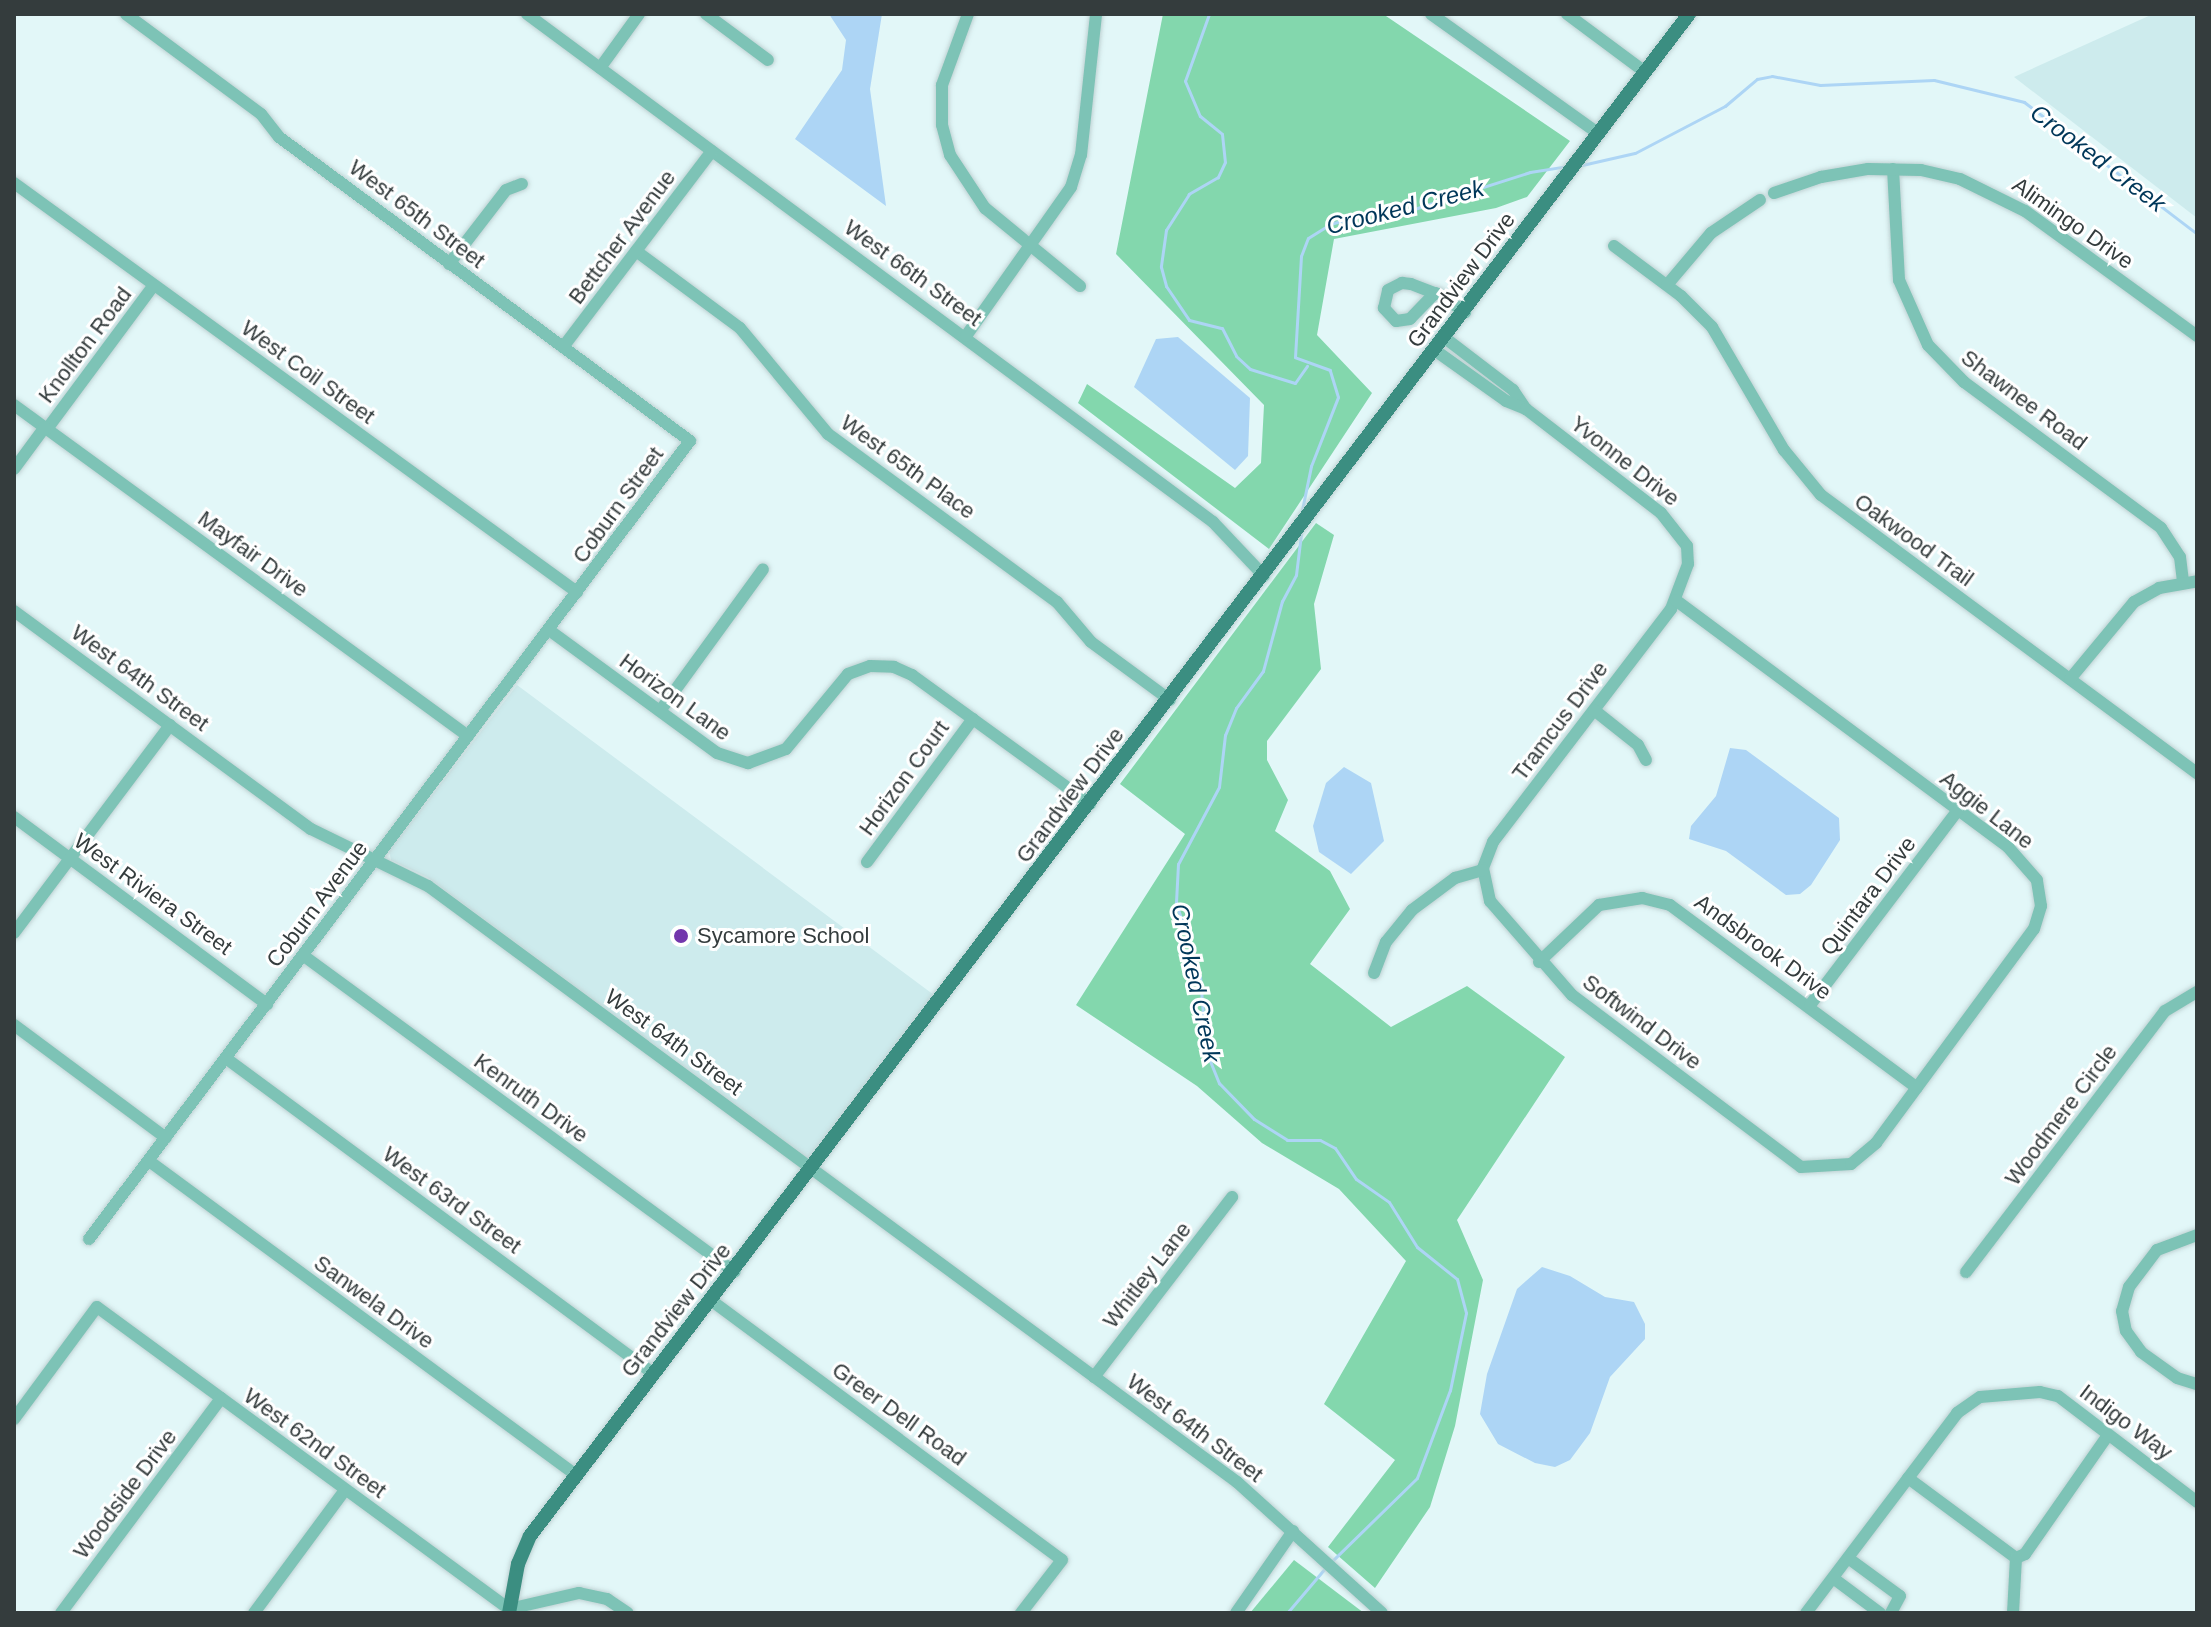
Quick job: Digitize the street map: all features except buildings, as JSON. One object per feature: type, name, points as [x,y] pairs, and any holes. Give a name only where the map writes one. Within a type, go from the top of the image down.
[{"type":"main road","name":"Grandview Drive","points":[[509,1611],[523,1548],[576,1475],[735,1272],[1689,14]]},
{"type":"street","name":"West 65th Street","points":[[126,14],[449,264],[690,441]]},
{"type":"street","name":"West 66th Street","points":[[527,14],[966,336],[1213,522],[1264,576]]},
{"type":"street","points":[[600,68],[639,14]]},
{"type":"street","points":[[706,14],[768,60]]},
{"type":"street","points":[[968,14],[943,77],[945,140],[977,199],[1080,286]]},
{"type":"street","points":[[966,336],[1063,203],[1079,162],[1096,14]]},
{"type":"street","points":[[1431,14],[1595,138]]},
{"type":"street","points":[[1567,14],[1645,72]]},
{"type":"street","name":"Bettcher Avenue","points":[[563,347],[712,151]]},
{"type":"street","name":"Alimingo Drive","points":[[1774,193],[1838,173],[1893,169],[1960,179],[2005,198],[2197,336]]},
{"type":"street","name":"Shawnee Road","points":[[1893,169],[1899,280],[1928,345],[1958,377],[2161,528],[2180,557],[2183,582]]},
{"type":"street","name":"West Coil Street","points":[[14,183],[577,592]]},
{"type":"street","points":[[449,264],[506,190],[522,184]]},
{"type":"street","points":[[1667,285],[1711,233],[1760,200]]},
{"type":"street","name":"Oakwood Trail","points":[[1614,246],[1667,285],[1723,340],[1784,450],[1821,495],[2197,773]]},
{"type":"street","name":"West 65th Place","points":[[636,251],[740,328],[828,434],[1057,602],[1091,642],[1170,700]]},
{"type":"street","name":"Knollton Road","points":[[14,469],[154,285]]},
{"type":"street","points":[[1435,293],[1465,312]]},
{"type":"street","name":"Yvonne Drive","points":[[1445,338],[1513,390],[1526,409]]},
{"type":"street","name":"Yvonne Drive","points":[[1436,351],[1506,401],[1526,409],[1675,526],[1687,546],[1688,564],[1676,600]]},
{"type":"street","name":"Mayfair Drive","points":[[14,405],[468,736]]},
{"type":"street","name":"Coburn Street","points":[[577,592],[690,441]]},
{"type":"street","points":[[660,711],[763,569]]},
{"type":"street","points":[[2070,679],[2127,607],[2151,591],[2197,581]]},
{"type":"street","name":"Coburn Avenue","points":[[89,1239],[577,592]]},
{"type":"street","name":"Tramcus Drive","points":[[1483,870],[1493,842],[1676,600]]},
{"type":"street","name":"Aggie Lane","points":[[1676,600],[1958,810],[2033,873],[2041,906],[2034,929],[1917,1088],[1860,1159],[1814,1169]]},
{"type":"street","name":"West 64th Street","points":[[14,611],[311,829],[375,863],[428,886],[1237,1482],[1382,1613]]},
{"type":"street","name":"Horizon Lane","points":[[549,630],[724,757],[760,761],[791,744],[841,679],[882,665],[912,675],[1090,804]]},
{"type":"street","points":[[1594,710],[1638,745],[1646,760]]},
{"type":"street","name":"Horizon Court","points":[[867,862],[973,719]]},
{"type":"street","points":[[14,933],[170,725]]},
{"type":"street","name":"Quintara Drive","points":[[1810,1005],[1958,810]]},
{"type":"street","name":"West Riviera Street","points":[[14,817],[267,1004]]},
{"type":"street","points":[[1374,973],[1386,942],[1412,910],[1455,878],[1483,870]]},
{"type":"street","name":"Softwind Drive","points":[[1483,870],[1490,901],[1539,962],[1572,995],[1801,1167],[1814,1169]]},
{"type":"street","name":"Andsbrook Drive","points":[[1539,962],[1591,910],[1617,899],[1642,898],[1670,905],[1810,1005],[1917,1088]]},
{"type":"street","name":"Kenruth Drive","points":[[304,956],[735,1272]]},
{"type":"street","name":"Woodmere Circle","points":[[1966,1272],[2165,1011],[2197,992]]},
{"type":"street","points":[[14,1025],[166,1138]]},
{"type":"street","name":"West 63rd Street","points":[[227,1059],[654,1374]]},
{"type":"street","name":"Sanwela Drive","points":[[149,1161],[576,1475]]},
{"type":"street","name":"Whitley Lane","points":[[1094,1377],[1232,1197]]},
{"type":"street","points":[[2197,1235],[2169,1242],[2154,1253],[2126,1294],[2126,1331],[2144,1354],[2177,1378],[2197,1384]]},
{"type":"street","name":"Greer Dell Road","points":[[712,1301],[1062,1560],[1021,1613]]},
{"type":"street","name":"West 62nd Street","points":[[14,1419],[97,1307],[509,1611]]},
{"type":"street","name":"Indigo Way","points":[[1908,1478],[1957,1413],[1976,1398],[2053,1394],[2197,1502]]},
{"type":"street","name":"Woodside Drive","points":[[61,1613],[221,1398]]},
{"type":"street","points":[[2016,1558],[2025,1554],[2108,1435]]},
{"type":"street","points":[[1806,1613],[1908,1478],[2016,1558]]},
{"type":"street","points":[[254,1613],[345,1490]]},
{"type":"street","points":[[1236,1613],[1293,1531]]},
{"type":"street","points":[[1848,1558],[1900,1596],[1891,1613]]},
{"type":"street","points":[[2013,1613],[2016,1558]]},
{"type":"street","points":[[1833,1578],[1880,1613]]},
{"type":"street","points":[[509,1611],[579,1593],[607,1599],[628,1613]]},
{"type":"shaded area","points":[[2153,14],[2197,14],[2197,218],[2014,77]]},
{"type":"shaded area","name":"Sycamore School","points":[[517,685],[934,995],[810,1160],[427,877],[391,860],[389,851]]},
{"type":"green space","points":[[1163,14],[1383,14],[1570,141],[1527,197],[1496,208],[1334,239],[1317,335],[1372,393],[1269,549],[1078,403],[1087,384],[1235,488],[1261,463],[1264,405],[1116,254]]},
{"type":"green space","points":[[1316,523],[1334,535],[1314,604],[1321,669],[1267,741],[1267,760],[1288,800],[1275,831],[1330,871],[1350,909],[1310,964],[1391,1027],[1467,986],[1565,1057],[1457,1220],[1483,1280],[1455,1426],[1430,1507],[1375,1588],[1328,1547],[1395,1460],[1324,1404],[1406,1261],[1339,1189],[1262,1143],[1197,1086],[1076,1005],[1185,834],[1120,784]]},
{"type":"green space","points":[[1294,1560],[1364,1613],[1250,1613]]},
{"type":"water","points":[[829,14],[882,14],[870,89],[886,206],[795,139],[842,70],[846,40]]},
{"type":"water","points":[[1178,337],[1250,398],[1248,456],[1235,470],[1134,387],[1156,339]]},
{"type":"water","points":[[1730,748],[1746,750],[1839,818],[1840,840],[1811,885],[1800,894],[1786,895],[1726,851],[1689,839],[1691,826],[1716,796]]},
{"type":"water","points":[[1344,767],[1371,783],[1384,841],[1351,874],[1319,852],[1313,826],[1326,783]]},
{"type":"water","points":[[1542,1267],[1570,1276],[1605,1297],[1634,1302],[1645,1324],[1645,1339],[1610,1377],[1590,1433],[1570,1460],[1555,1467],[1535,1463],[1498,1444],[1480,1414],[1487,1374],[1517,1289]]},
{"type":"waterway","points":[[1209,14],[1185,81],[1200,116],[1222,134],[1225,162],[1218,177],[1189,194],[1166,230],[1161,267],[1166,286],[1189,320],[1222,328],[1236,356],[1250,369],[1295,383],[1307,366]]},
{"type":"waterway","name":"Crooked Creek","points":[[1582,165],[1635,153],[1725,106],[1757,79],[1772,76],[1820,85],[1934,80],[2024,102],[2197,234]]},
{"type":"waterway","name":"Crooked Creek","points":[[1302,510],[1311,466],[1338,397],[1330,370],[1295,357],[1301,256],[1308,238],[1330,224],[1382,210],[1411,210],[1530,172],[1566,166]]},
{"type":"waterway","name":"Crooked Creek","points":[[1301,534],[1296,575],[1282,601],[1263,671],[1236,708],[1225,735],[1219,787],[1178,864],[1176,903],[1200,977],[1206,1051],[1219,1083],[1254,1119],[1287,1140],[1320,1140],[1335,1148],[1356,1179],[1389,1202],[1417,1247],[1457,1279],[1466,1313],[1450,1390],[1417,1478],[1331,1562]]},
{"type":"waterway","name":"Crooked Creek","points":[[1287,1613],[1326,1567]]},
{"type":"place","name":"Sycamore School","points":[[681,936]]}]
